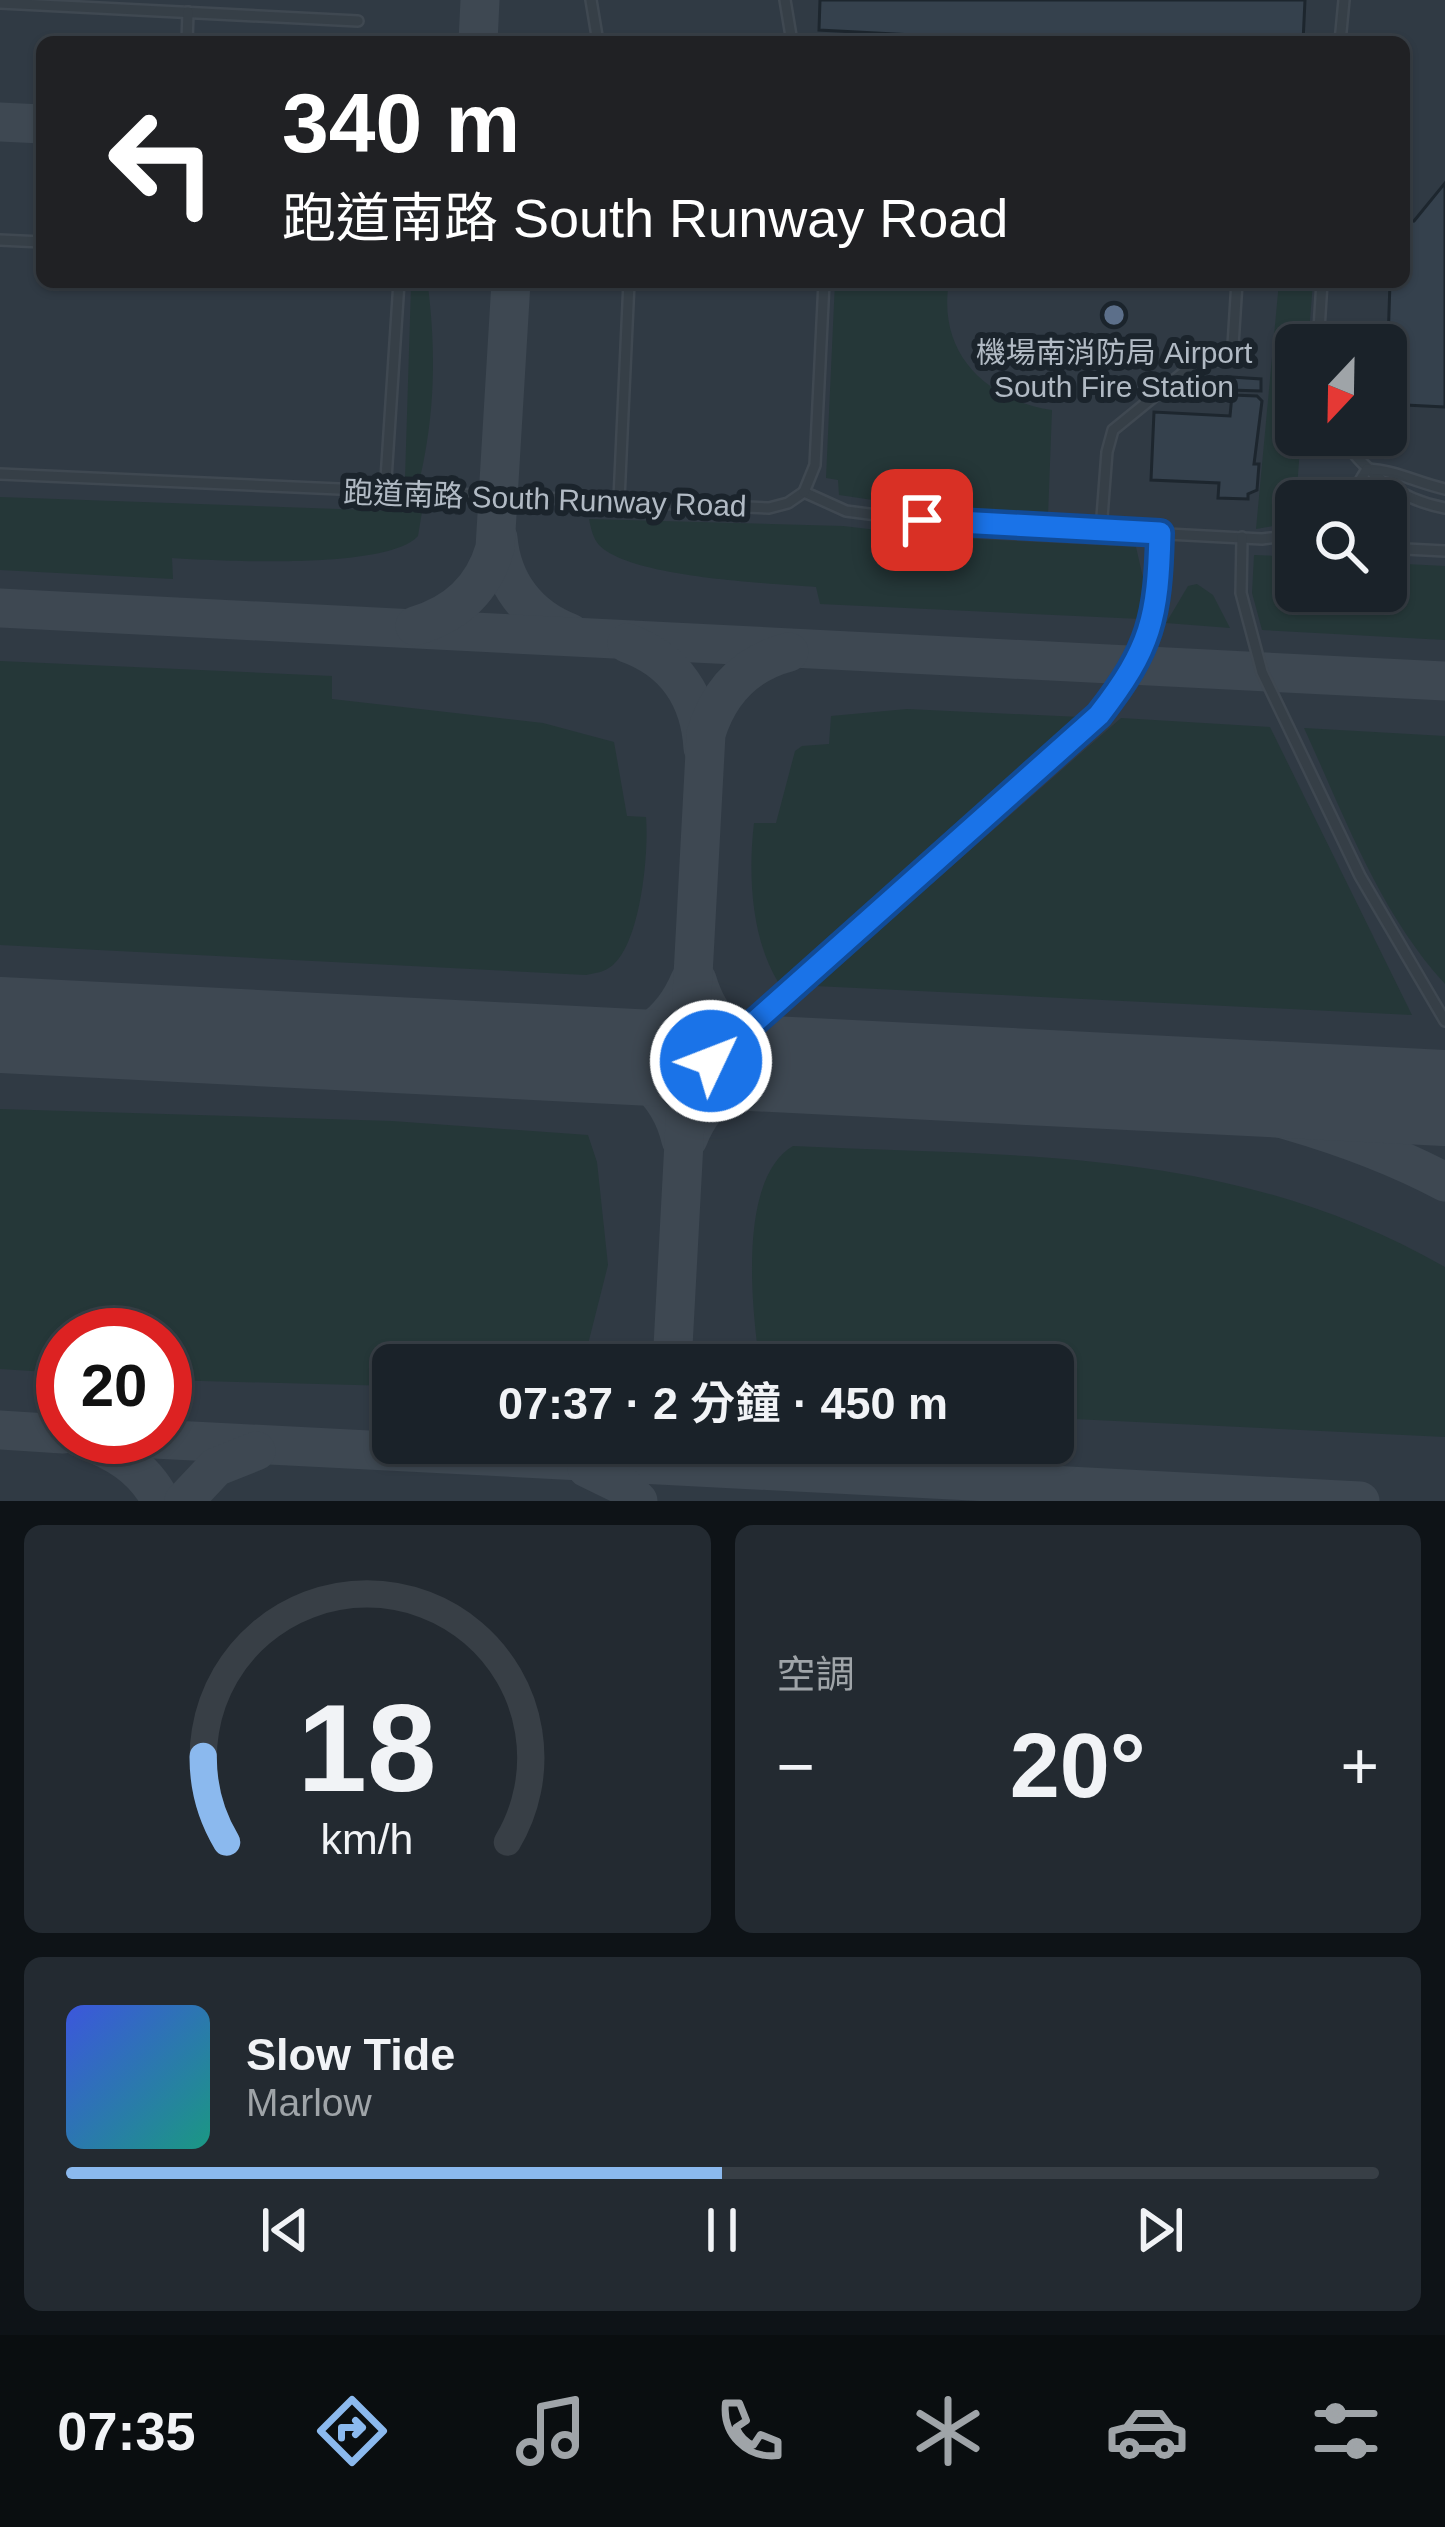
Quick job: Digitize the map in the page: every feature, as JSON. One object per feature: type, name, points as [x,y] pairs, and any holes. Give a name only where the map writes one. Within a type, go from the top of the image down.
[{"type":"lane","points":[[591,0],[597,36]]},
{"type":"lane","points":[[785,0],[791,36]]},
{"type":"lane","points":[[1340,36],[1343,0]]},
{"type":"lane","points":[[0,3],[358,21]]},
{"type":"lane","points":[[187,36],[188,12]]},
{"type":"lane","points":[[0,240],[36,242]]},
{"type":"lane","points":[[385,494],[399,288]]},
{"type":"lane","points":[[619,499],[629,288]]},
{"type":"lane","points":[[824,288],[814,464],[804,492],[846,511],[950,523],[1275,536]]},
{"type":"lane","points":[[1102,530],[1113,430],[1199,360],[1232,362],[1237,288]]},
{"type":"lane","points":[[1319,324],[1322,288]]},
{"type":"lane","points":[[1356,456],[1395,492],[1445,508]]},
{"type":"lane","points":[[1367,470],[1389,470],[1417,483],[1445,488]]},
{"type":"lane","points":[[1361,480],[1367,470]]},
{"type":"lane","name":"跑道南路 South Runway Road","points":[[0,474],[770,508],[804,492]]},
{"type":"lane","points":[[711,1061],[1099,715],[1137,666],[1153,623],[1160,533]]},
{"type":"lane","points":[[1242,538],[1241,593],[1262,672],[1360,876],[1445,1021]]},
{"type":"lane","points":[[1407,549],[1445,551]]},
{"type":"shaded area","points":[[0,0],[1445,0],[1445,1501],[0,1501]]},
{"type":"shaded area","points":[[411,288],[428,288],[431,406],[420,478],[405,478]]},
{"type":"shaded area","points":[[835,288],[949,288],[951,331],[971,369],[1006,396],[1052,410],[1048,516],[948,511],[839,495],[838,480],[826,478]]},
{"type":"shaded area","points":[[1278,288],[1313,288],[1310,324],[1275,324]]},
{"type":"shaded area","points":[[1275,325],[1275,456],[1299,456],[1298,480],[1275,480],[1275,526],[1256,529]]},
{"type":"shaded area","points":[[0,497],[422,512],[418,536],[401,547],[301,561],[172,558],[173,579],[0,570]]},
{"type":"shaded area","points":[[589,519],[843,526],[937,537],[1136,547],[1144,582],[1141,619],[820,604],[816,587],[702,577],[640,565],[599,545]]},
{"type":"shaded area","points":[[1254,555],[1275,556],[1275,612],[1407,612],[1407,564],[1445,566],[1445,640],[1262,630],[1252,593]]},
{"type":"shaded area","points":[[1197,584],[1213,595],[1230,628],[1166,623],[1188,586]]},
{"type":"shaded area","points":[[0,661],[332,676],[332,699],[543,723],[614,742],[627,816],[646,817],[637,917],[623,953],[604,971],[586,975],[0,945]]},
{"type":"shaded area","points":[[907,709],[1080,717],[778,982],[757,925],[751,863],[754,823],[776,823],[795,751],[829,744],[831,716]]},
{"type":"shaded area","points":[[1121,718],[1270,727],[1412,1015],[815,986]]},
{"type":"shaded area","points":[[1304,728],[1445,736],[1445,984],[1382,894]]},
{"type":"shaded area","points":[[0,1109],[392,1121],[588,1135],[597,1162],[608,1265],[588,1344],[372,1344],[372,1385],[192,1381],[192,1308],[36,1308],[36,1371],[0,1369]]},
{"type":"shaded area","points":[[793,1146],[1047,1157],[1208,1179],[1287,1199],[1366,1228],[1445,1267],[1445,1437],[1074,1419],[1074,1344],[758,1344],[752,1248],[763,1187],[775,1163]]},
{"type":"building","points":[[820,0],[1305,0],[1303,36],[934,36],[819,30]]},
{"type":"building","points":[[1445,183],[1445,407],[1407,405],[1407,324],[1389,324],[1390,288],[1410,288],[1410,221]]},
{"type":"building","points":[[1231,377],[1261,379],[1261,391],[1230,390]]},
{"type":"building","name":"機場南消防局 Airport South Fire Station","points":[[1232,395],[1257,396],[1262,401],[1254,464],[1259,464],[1257,490],[1248,499],[1218,498],[1219,483],[1151,480],[1154,412],[1230,416]]},
{"type":"taxiway","points":[[478,36],[480,0]]},
{"type":"taxiway","points":[[0,122],[36,124]]},
{"type":"taxiway","points":[[415,626],[443,615],[466,598],[483,576],[495,548],[511,288]]},
{"type":"taxiway","points":[[498,538],[505,570],[520,596],[542,618],[570,633]]},
{"type":"taxiway","points":[[0,608],[1445,681]]},
{"type":"taxiway","points":[[627,643],[659,660],[682,683],[697,713],[703,748]]},
{"type":"taxiway","points":[[673,1344],[706,734],[718,705],[736,681],[760,663],[789,652]]},
{"type":"taxiway","points":[[589,1053],[622,1045],[650,1031],[673,1010],[690,980]]},
{"type":"taxiway","points":[[697,980],[723,1028],[764,1055],[800,1066]]},
{"type":"taxiway","points":[[579,1055],[615,1063],[645,1080],[667,1106],[681,1140]]},
{"type":"taxiway","points":[[688,1139],[705,1108],[730,1085],[761,1071],[796,1066]]},
{"type":"taxiway","points":[[1126,1082],[1329,1133],[1445,1182]]},
{"type":"taxiway","points":[[0,1430],[36,1432]]},
{"type":"taxiway","points":[[192,1441],[1360,1501]]},
{"type":"taxiway","points":[[184,1501],[216,1467],[256,1451]]},
{"type":"taxiway","points":[[130,1464],[161,1501]]},
{"type":"taxiway","points":[[587,1468],[622,1485],[638,1501]]},
{"type":"runway","points":[[0,1025],[1445,1098]]},
{"type":"place","name":"機場南消防局 Airport South Fire Station","points":[[1114,315]]},
{"type":"route","points":[[711,1061],[1099,715],[1137,666],[1153,623],[1160,533],[922,520]]}]
